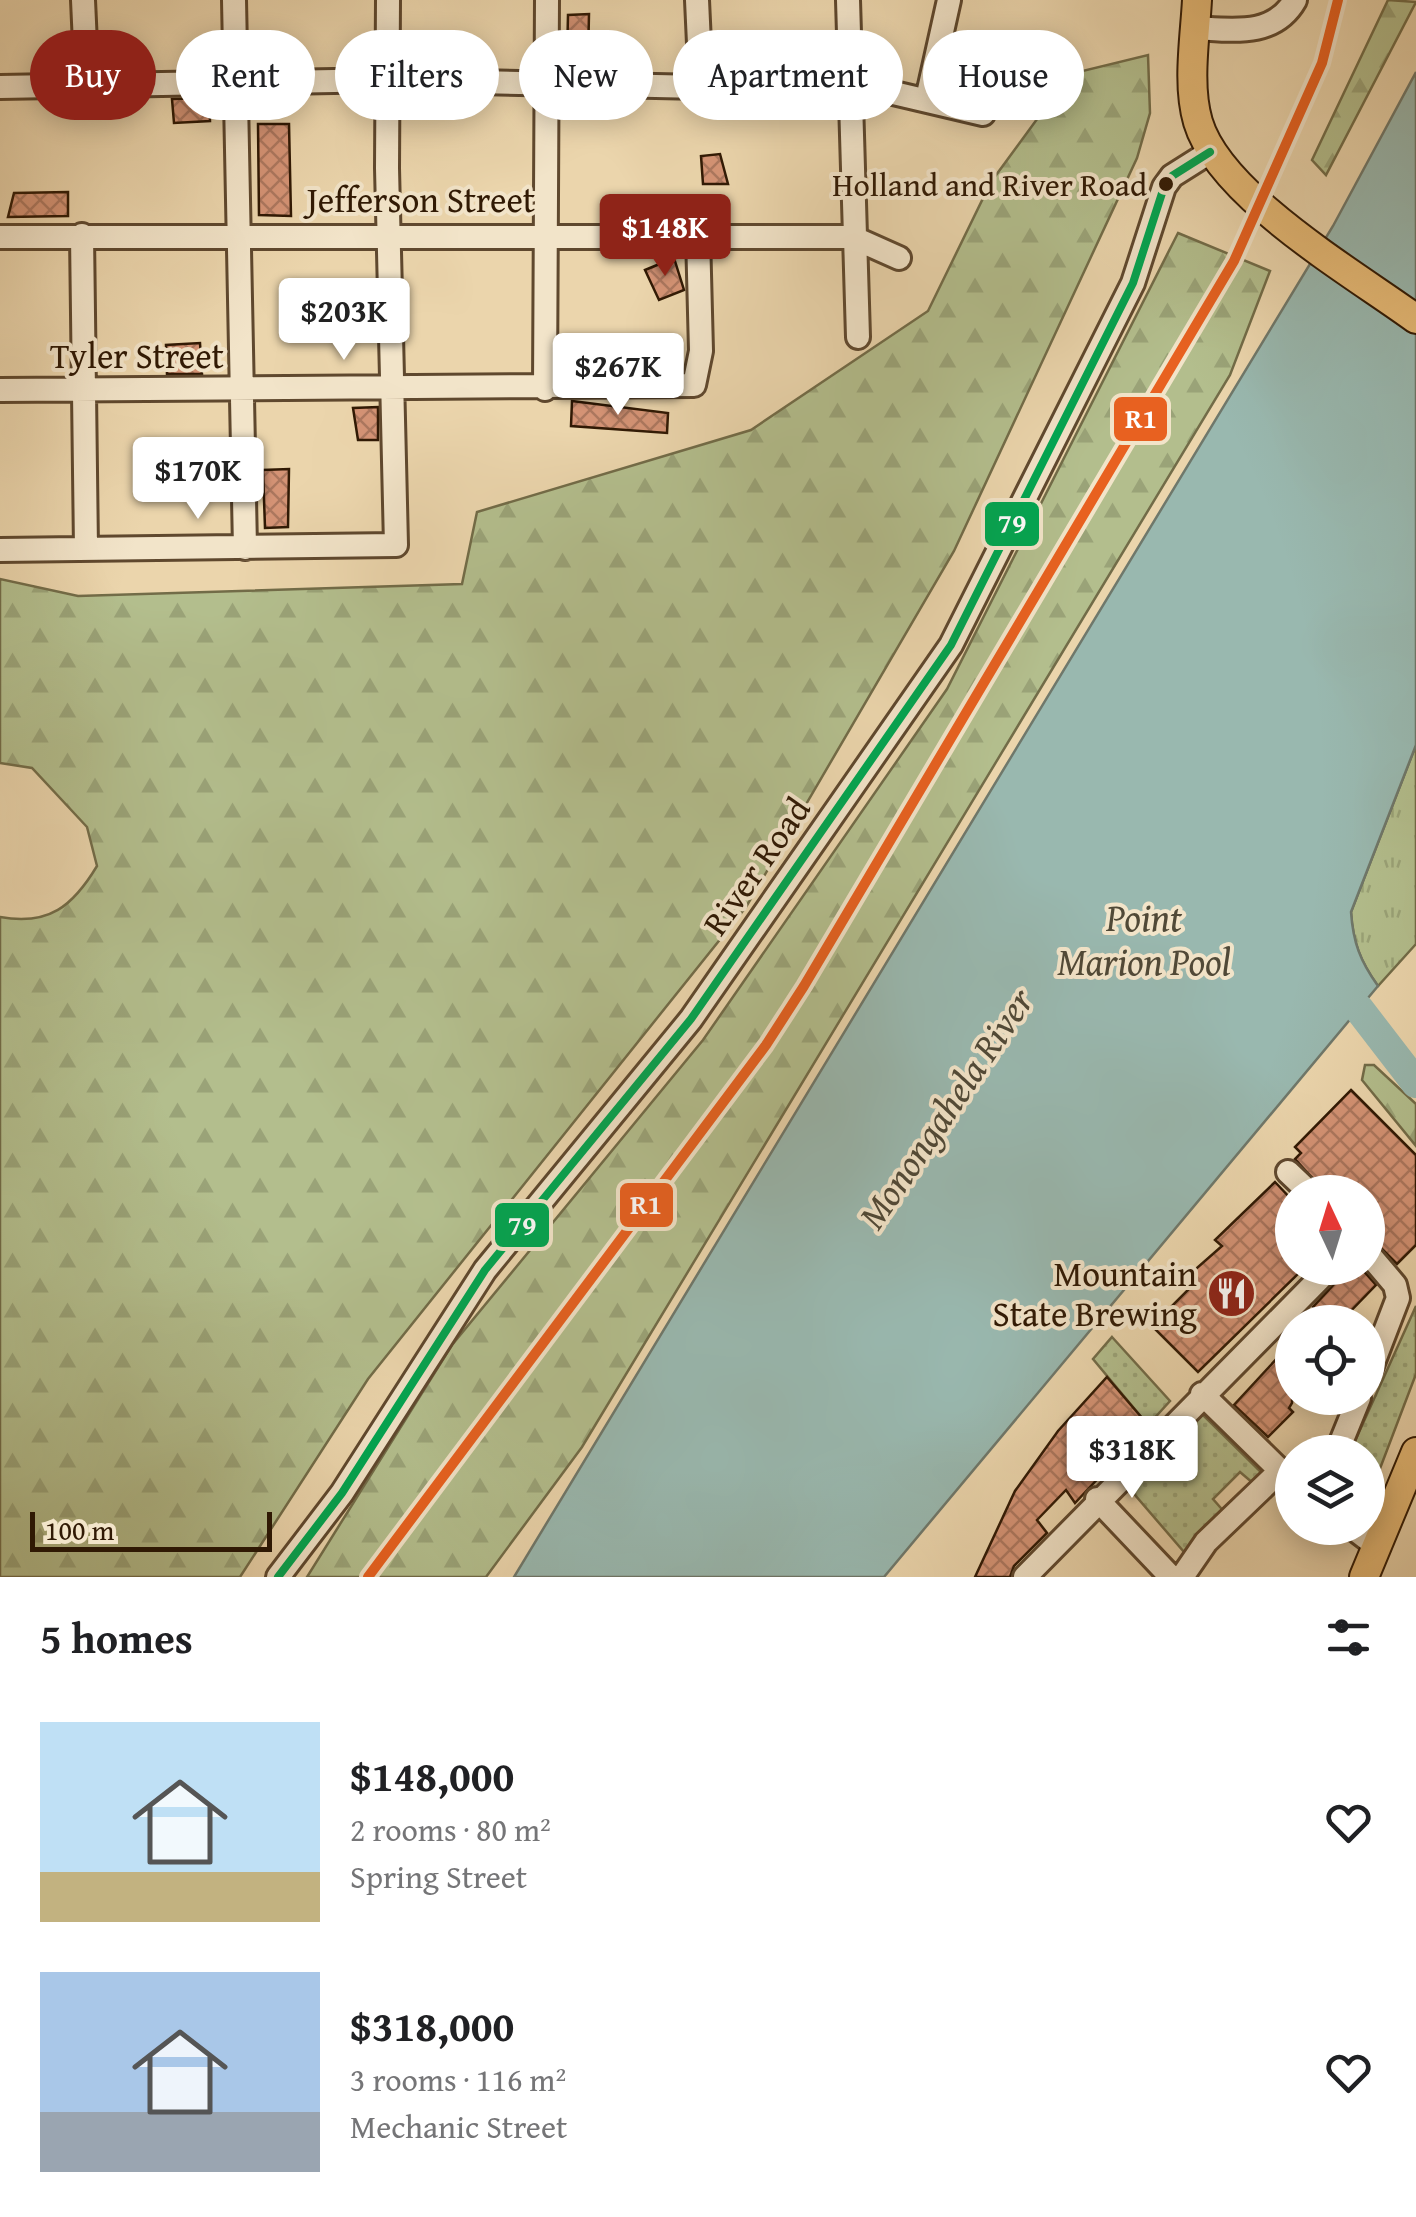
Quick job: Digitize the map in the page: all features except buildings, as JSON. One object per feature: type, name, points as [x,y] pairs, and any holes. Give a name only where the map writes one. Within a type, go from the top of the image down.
[{"type":"main road","points":[[1197,0],[1193,93],[1197,121],[1210,152],[1234,184],[1416,319]]},
{"type":"main road","points":[[1364,1577],[1410,1490],[1416,1452]]},
{"type":"street","points":[[83,0],[85,30]]},
{"type":"street","points":[[234,0],[234,30]]},
{"type":"street","points":[[387,30],[388,0]]},
{"type":"street","points":[[547,0],[547,30]]},
{"type":"street","points":[[697,0],[699,30]]},
{"type":"street","points":[[848,0],[849,30]]},
{"type":"street","points":[[942,30],[949,0]]},
{"type":"street","points":[[1196,28],[1263,28],[1285,17],[1295,0]]},
{"type":"street","points":[[0,88],[30,88]]},
{"type":"street","points":[[234,120],[244,390],[244,548]]},
{"type":"street","points":[[0,550],[396,545],[387,120]]},
{"type":"street","points":[[545,388],[546,120]]},
{"type":"street","points":[[850,120],[858,337]]},
{"type":"street","name":"River Road","points":[[278,1577],[342,1493],[485,1270],[691,1019],[936,668],[982,588],[1125,301],[1164,187],[1210,152]]},
{"type":"street","name":"Jefferson Street","points":[[0,236],[547,233],[852,237],[898,258]]},
{"type":"street","points":[[82,234],[86,549]]},
{"type":"street","name":"Tyler Street","points":[[0,390],[694,385],[701,352],[698,235]]},
{"type":"street","points":[[1288,1172],[1291,1175]]},
{"type":"street","points":[[1385,1272],[1396,1284],[1398,1298],[1385,1332]]},
{"type":"street","points":[[1025,1577],[1097,1499],[1313,1285]]},
{"type":"street","points":[[1202,1394],[1275,1466]]},
{"type":"street","points":[[1182,1577],[1206,1542],[1275,1486]]},
{"type":"street","points":[[1097,1499],[1172,1577]]},
{"type":"green space","points":[[1388,0],[1416,2],[1326,175],[1312,160]]},
{"type":"green space","points":[[1148,55],[1150,113],[1137,158],[954,551],[746,907],[368,1379],[240,1577],[0,1577],[0,917],[32,918],[58,910],[79,892],[97,866],[87,827],[32,768],[0,763],[0,579],[78,596],[462,584],[477,512],[751,430],[928,311],[991,182],[1036,120],[1084,120],[1084,71]]},
{"type":"green space","points":[[1178,233],[1270,271],[1230,375],[582,1447],[486,1577],[307,1577],[452,1345],[703,1040],[947,689]]},
{"type":"green space","points":[[1416,745],[1416,944],[1378,986],[1358,951],[1351,912]]},
{"type":"green space","points":[[1365,1065],[1374,1065],[1416,1104],[1416,1146],[1362,1080]]},
{"type":"green space","points":[[1416,1306],[1416,1374],[1385,1455],[1385,1435],[1358,1435],[1367,1415],[1385,1415],[1385,1375]]},
{"type":"green space","points":[[1112,1337],[1170,1401],[1148,1425],[1093,1359]]},
{"type":"green space","points":[[1201,1413],[1266,1477],[1254,1484],[1240,1472],[1213,1499],[1227,1515],[1184,1552],[1129,1488]]},
{"type":"water","name":"Point Marion Pool","points":[[1416,72],[1416,745],[1351,912],[1358,951],[1378,986],[884,1577],[514,1577],[1333,226]]},
{"type":"waterway","points":[[1328,986],[1359,1009],[1416,1083]]},
{"type":"transit line","name":"R1","points":[[368,1577],[766,1045],[804,986],[1234,261],[1322,63],[1338,0]]},
{"type":"transit line","name":"79","points":[[278,1577],[342,1493],[485,1270],[691,1019],[951,645],[1133,283],[1164,187],[1172,176],[1210,152]]},
{"type":"place","name":"Holland and River Road","points":[[1166,184]]},
{"type":"place","name":"Mountain State Brewing","points":[[1232,1293]]},
{"type":"water label","name":"Monongahela River","points":[[945,1108]]}]
